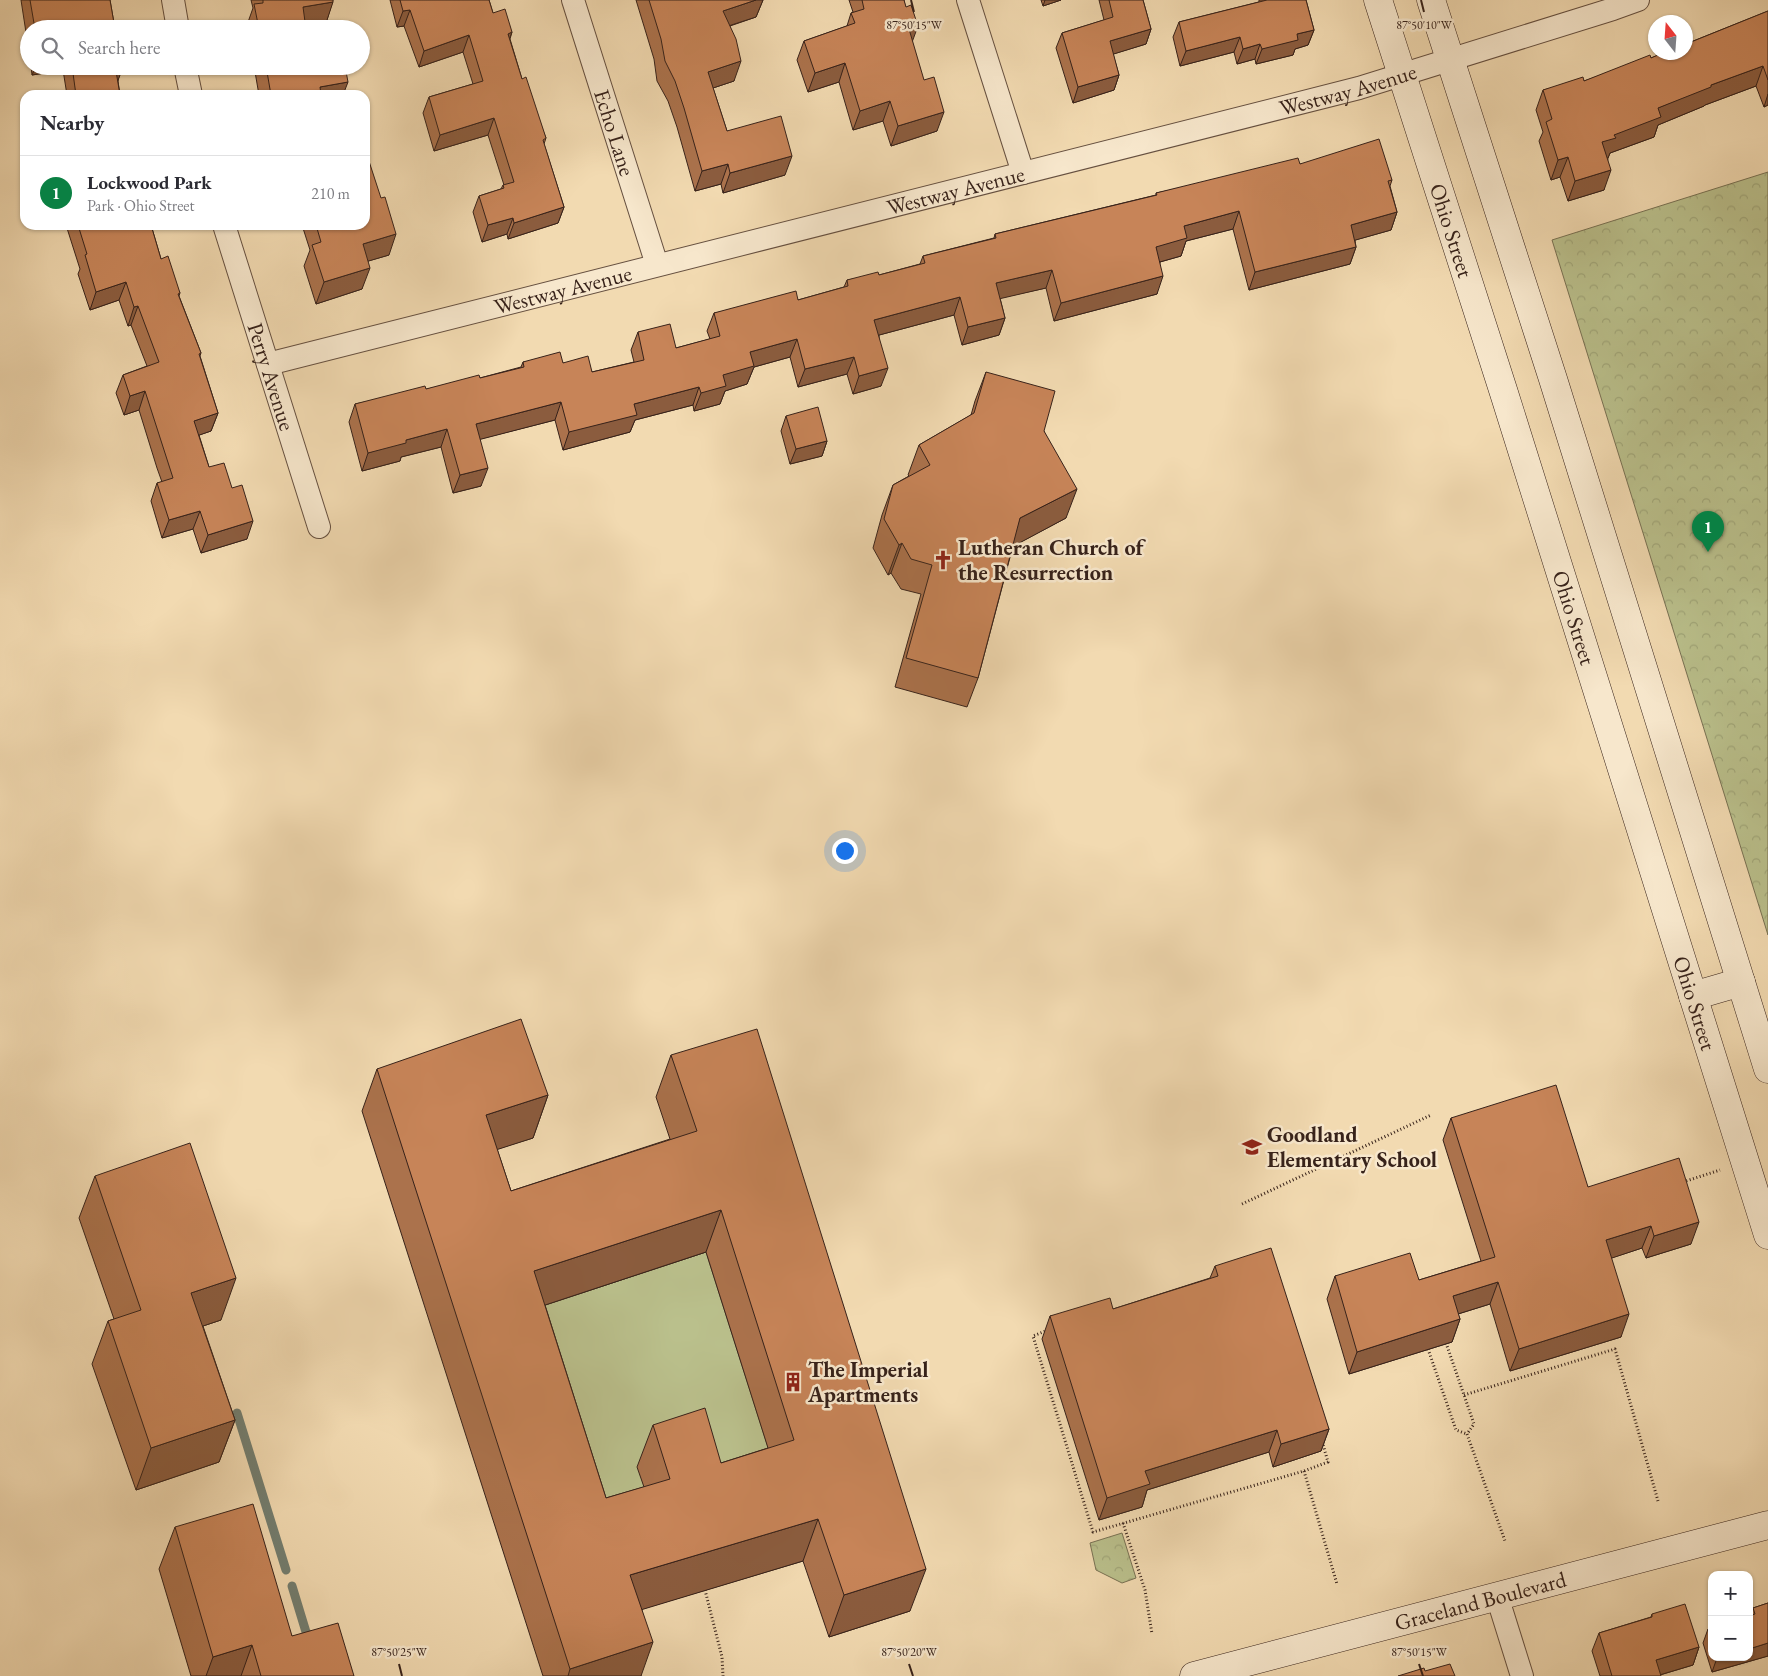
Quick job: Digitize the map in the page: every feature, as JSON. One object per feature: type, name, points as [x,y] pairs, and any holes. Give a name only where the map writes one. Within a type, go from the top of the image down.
[{"type":"street","points":[[173,0],[176,20]]},
{"type":"street","name":"Echo Lane","points":[[573,0],[657,265]]},
{"type":"street","points":[[968,0],[1023,173]]},
{"type":"street","name":"Ohio Street","points":[[1378,0],[1768,1235]]},
{"type":"street","points":[[1431,0],[1556,388],[1768,1068]]},
{"type":"street","name":"Westway Avenue","points":[[268,364],[1359,88],[1613,10],[1638,0]]},
{"type":"street","points":[[187,75],[190,90]]},
{"type":"street","name":"Perry Avenue","points":[[226,230],[319,527]]},
{"type":"street","points":[[1693,996],[1741,982]]},
{"type":"street","name":"Graceland Boulevard","points":[[1194,1676],[1768,1525]]},
{"type":"street","points":[[1497,1596],[1522,1676]]},
{"type":"path","points":[[1242,1204],[1432,1115]]},
{"type":"path","points":[[1682,1182],[1745,1162]]},
{"type":"path","points":[[1049,1330],[1033,1336],[1093,1532],[1304,1471],[1328,1462],[1321,1436]]},
{"type":"path","points":[[1446,1344],[1474,1424],[1467,1434]]},
{"type":"path","points":[[1428,1349],[1456,1430],[1467,1434]]},
{"type":"path","points":[[1464,1395],[1615,1349],[1658,1501]]},
{"type":"path","points":[[1467,1434],[1505,1541]]},
{"type":"path","points":[[1304,1471],[1338,1584]]},
{"type":"path","points":[[1123,1523],[1145,1590],[1152,1634]]},
{"type":"path","points":[[705,1590],[722,1657],[723,1676]]},
{"type":"green space","points":[[1768,172],[1768,935],[1552,240]]},
{"type":"green space","points":[[706,1252],[779,1482],[591,1541],[518,1314]]},
{"type":"green space","points":[[1122,1533],[1136,1578],[1122,1583],[1096,1570],[1090,1543]]},
{"type":"building","points":[[30,0],[110,0],[113,20],[33,20]]},
{"type":"building","points":[[263,0],[333,0],[333,2],[303,7],[305,20],[257,20],[254,4],[263,3]]},
{"type":"building","points":[[400,0],[489,0],[493,13],[505,9],[512,32],[508,34],[522,79],[526,77],[546,138],[543,140],[564,207],[514,223],[513,218],[488,225],[479,196],[504,188],[503,185],[514,182],[494,118],[440,135],[429,97],[483,81],[469,35],[424,51],[410,10],[403,11]]},
{"type":"building","points":[[649,0],[756,0],[723,11],[736,39],[741,61],[708,72],[727,131],[781,116],[792,156],[730,173],[728,164],[702,171],[675,81],[665,61],[661,39]]},
{"type":"building","points":[[862,0],[904,0],[906,7],[911,5],[918,26],[909,29],[924,80],[934,77],[944,112],[898,126],[890,101],[860,111],[845,63],[815,73],[804,41],[855,23],[851,13],[864,9]]},
{"type":"building","points":[[1109,0],[1143,0],[1151,29],[1110,41],[1119,75],[1078,87],[1062,33],[1113,17]]},
{"type":"building","points":[[1267,0],[1306,0],[1314,30],[1297,34],[1298,40],[1262,49],[1260,44],[1243,49],[1240,37],[1186,51],[1179,22]]},
{"type":"building","points":[[1768,11],[1768,80],[1763,66],[1711,85],[1711,87],[1658,108],[1661,117],[1614,135],[1616,138],[1602,142],[1611,170],[1575,181],[1568,157],[1558,160],[1546,122],[1552,119],[1543,90],[1583,77],[1584,81],[1648,56],[1648,60],[1693,60],[1693,41]]},
{"type":"building","points":[[73,75],[117,75],[119,90],[75,90]]},
{"type":"building","points":[[268,75],[347,75],[348,82],[320,87],[320,90],[270,90]]},
{"type":"building","points":[[1379,139],[1392,180],[1388,181],[1397,212],[1351,225],[1356,247],[1255,272],[1239,211],[1184,226],[1187,238],[1156,247],[1163,276],[1061,303],[1052,270],[996,283],[1005,318],[968,327],[960,297],[874,320],[888,368],[859,376],[854,357],[805,369],[797,339],[750,352],[754,366],[723,375],[726,386],[701,393],[699,387],[634,404],[637,415],[569,432],[561,402],[476,424],[488,468],[460,475],[447,429],[368,453],[355,404],[425,386],[426,389],[479,375],[480,378],[524,367],[523,362],[560,352],[563,363],[588,356],[592,372],[644,360],[638,332],[670,324],[676,348],[720,336],[714,313],[796,291],[798,300],[848,286],[847,280],[878,272],[879,275],[925,263],[923,256],[996,238],[995,234],[1157,195],[1156,193],[1298,158],[1300,164]]},
{"type":"building","points":[[370,164],[381,198],[385,197],[396,234],[363,244],[370,268],[324,282],[312,245],[321,242],[317,230],[370,230]]},
{"type":"building","points":[[80,230],[152,230],[161,259],[168,256],[180,293],[178,294],[201,353],[199,354],[218,413],[194,421],[209,467],[224,463],[232,488],[242,485],[253,521],[208,535],[200,511],[169,520],[157,483],[173,478],[145,391],[130,396],[123,375],[159,362],[138,306],[134,307],[126,282],[96,292],[85,255],[87,254]]},
{"type":"building","name":"Lutheran Church of the Resurrection","points":[[986,372],[1055,391],[1044,431],[1077,489],[1020,518],[978,678],[906,658],[932,565],[911,559],[902,543],[899,545],[884,519],[893,485],[930,465],[919,445],[974,413]]},
{"type":"building","points":[[818,407],[827,441],[796,449],[786,416]]},
{"type":"building","name":"The Imperial Apartments","points":[[521,1019],[548,1095],[486,1115],[511,1191],[697,1131],[671,1055],[757,1029],[926,1569],[844,1595],[818,1519],[630,1575],[653,1642],[570,1669],[377,1069]],"holes":[[[721,1210],[794,1440],[721,1463],[705,1408],[653,1425],[670,1479],[606,1498],[534,1271]]]},
{"type":"building","points":[[1556,1085],[1588,1187],[1679,1158],[1699,1222],[1654,1236],[1651,1226],[1606,1240],[1629,1314],[1519,1349],[1498,1282],[1453,1296],[1460,1319],[1357,1352],[1335,1276],[1410,1253],[1419,1280],[1495,1257],[1451,1118]]},
{"type":"building","points":[[190,1143],[236,1278],[191,1293],[235,1420],[151,1448],[108,1321],[141,1310],[95,1176]]},
{"type":"building","points":[[1271,1248],[1329,1429],[1281,1444],[1277,1430],[1145,1471],[1150,1484],[1107,1498],[1050,1316],[1110,1298],[1113,1309],[1218,1276],[1215,1266]]},
{"type":"building","points":[[253,1504],[292,1636],[338,1623],[354,1676],[261,1676],[252,1645],[213,1657],[175,1527]]},
{"type":"building","points":[[1768,1603],[1768,1643],[1753,1648],[1753,1615],[1755,1614],[1753,1608]]},
{"type":"building","points":[[1685,1604],[1699,1647],[1656,1660],[1661,1676],[1612,1676],[1599,1633],[1652,1617],[1652,1614]]},
{"type":"building","points":[[1450,1664],[1455,1676],[1398,1676],[1424,1668],[1425,1671]]},
{"type":"waterway","points":[[237,1413],[286,1570]]},
{"type":"waterway","points":[[292,1586],[306,1632],[314,1640]]},
{"type":"place","name":"Lockwood Park","points":[[1708,552]]},
{"type":"place","name":"Lutheran Church of the Resurrection","points":[[943,560]]},
{"type":"place","name":"Goodland Elementary School","points":[[1252,1147]]},
{"type":"place","name":"The Imperial Apartments","points":[[793,1382]]}]
